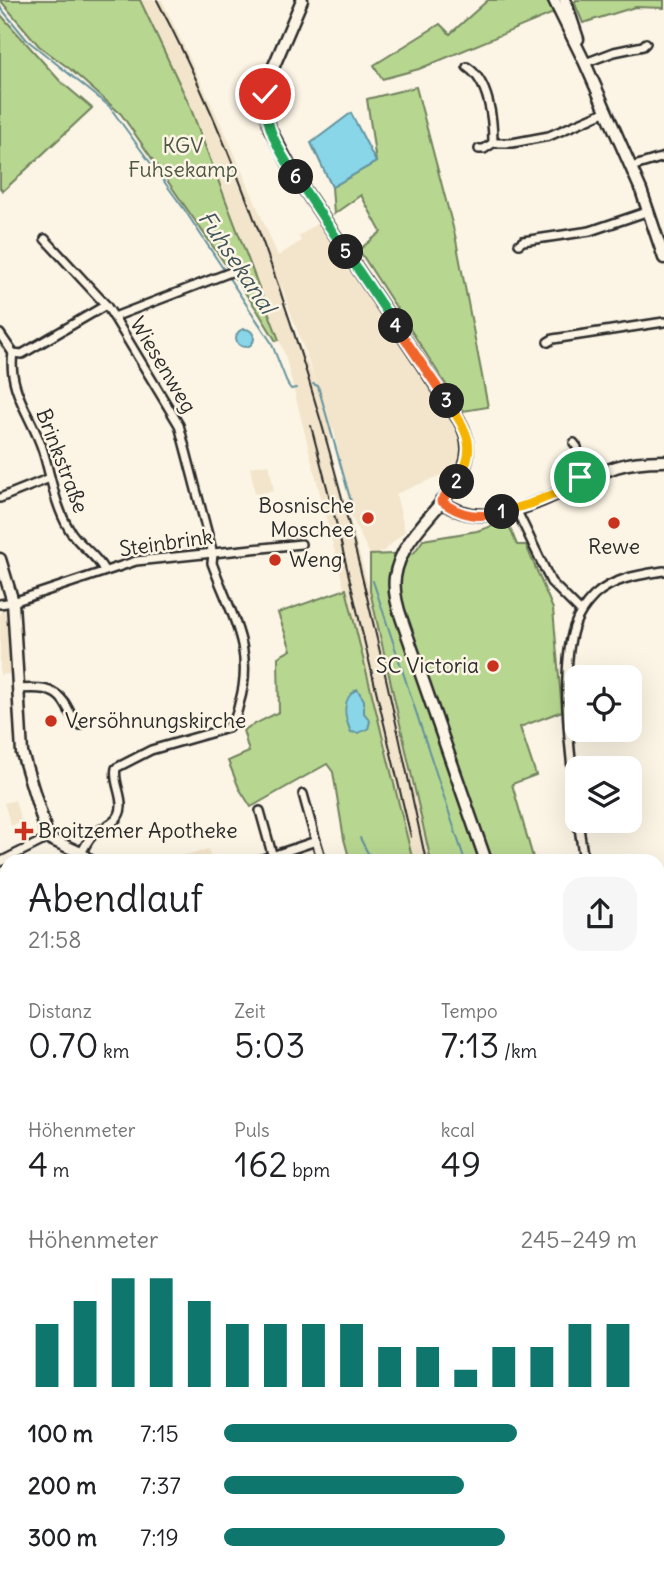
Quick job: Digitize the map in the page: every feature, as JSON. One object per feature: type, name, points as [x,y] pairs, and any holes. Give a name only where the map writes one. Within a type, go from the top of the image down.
[{"type":"main road","points":[[302,0],[267,82],[267,122],[294,174],[465,429],[470,449],[466,467],[403,552],[395,578],[395,597],[484,854]]},
{"type":"main road","points":[[554,0],[631,167],[664,258]]},
{"type":"main road","points":[[565,0],[585,63]]},
{"type":"main road","points":[[441,501],[454,510],[472,516],[492,515],[516,509],[621,466],[664,461]]},
{"type":"main road","points":[[0,559],[13,602],[22,754],[48,838],[81,853]]},
{"type":"street","points":[[585,63],[646,43]]},
{"type":"street","points":[[467,66],[474,72],[488,102],[493,143]]},
{"type":"street","points":[[479,149],[493,143],[512,144],[549,136],[607,111]]},
{"type":"street","points":[[631,167],[664,157]]},
{"type":"street","points":[[519,244],[523,241],[590,231],[649,211]]},
{"type":"street","name":"Wiesenweg","points":[[45,239],[106,305],[179,425],[213,554],[212,564],[239,628],[244,651],[245,680],[233,723],[224,730],[145,752],[116,768],[120,814],[110,825],[93,835],[81,853]]},
{"type":"street","name":"Wiesenweg","points":[[114,317],[228,274]]},
{"type":"street","points":[[0,334],[13,353],[22,354],[106,305]]},
{"type":"street","points":[[548,342],[552,339],[664,322]]},
{"type":"street","name":"Brinkstraße","points":[[13,353],[12,368],[16,387],[43,450],[68,528],[104,570]]},
{"type":"street","points":[[574,443],[577,447],[581,483]]},
{"type":"street","points":[[0,498],[50,478]]},
{"type":"street","points":[[516,509],[551,582],[581,612]]},
{"type":"street","name":"Steinbrink","points":[[0,604],[147,559],[301,544]]},
{"type":"street","points":[[572,756],[568,674],[570,643],[581,612],[594,596],[616,582],[664,571]]},
{"type":"street","points":[[18,689],[52,691],[60,697],[80,725]]},
{"type":"street","points":[[303,794],[320,854]]},
{"type":"street","points":[[260,811],[272,854]]},
{"type":"street","points":[[580,833],[583,854]]},
{"type":"street","points":[[21,854],[48,838]]},
{"type":"street","points":[[283,854],[316,841]]},
{"type":"shaded area","points":[[140,0],[162,0],[231,145],[278,256],[301,241],[299,236],[319,222],[322,216],[374,292],[378,289],[389,307],[385,309],[468,437],[458,468],[396,494],[405,531],[384,551],[370,555],[351,516],[333,426],[329,446],[370,591],[429,854],[411,854],[285,355],[189,104]],"holes":[[[282,283],[317,385],[294,332],[284,302]]]},
{"type":"shaded area","points":[[269,464],[274,491],[255,494],[250,467]]},
{"type":"shaded area","points":[[9,606],[15,673],[0,675],[0,609]]},
{"type":"shaded area","points":[[15,800],[22,823],[11,826],[4,803]]},
{"type":"shaded area","points":[[208,849],[210,854],[189,854]]},
{"type":"green space","name":"KGV Fuhsekamp","points":[[0,0],[140,0],[189,104],[279,340],[276,341],[121,114],[39,46]]},
{"type":"green space","points":[[488,0],[572,0],[575,3],[576,0],[664,0],[664,8],[635,7],[583,23],[575,4],[419,69],[382,79],[374,65],[440,24],[450,34]]},
{"type":"green space","points":[[0,14],[60,81],[92,108],[3,191],[0,188]]},
{"type":"green space","points":[[416,87],[455,235],[488,407],[463,411],[359,250],[381,232],[361,195],[334,214],[332,187],[376,162],[367,99]]},
{"type":"green space","name":"SC Victoria","points":[[507,521],[517,545],[526,545],[553,609],[562,711],[520,727],[536,775],[512,784],[532,854],[429,854],[370,591],[370,555],[414,553],[423,540],[477,531]]},
{"type":"green space","points":[[346,589],[411,854],[348,854],[333,772],[327,764],[251,807],[239,788],[228,761],[249,752],[243,730],[279,712],[278,657],[291,650],[278,613]]},
{"type":"water","points":[[351,113],[376,162],[332,187],[311,143]]},
{"type":"water","points":[[241,329],[249,329],[254,338],[252,345],[241,347],[236,342],[236,334]]},
{"type":"water","points":[[357,689],[364,700],[364,713],[370,721],[368,729],[358,733],[351,732],[345,709],[348,698]]},
{"type":"waterway","name":"Fuhsekanal","points":[[0,7],[27,40],[109,106],[184,209],[224,270]]},
{"type":"waterway","name":"Fuhsekanal","points":[[227,275],[271,342],[288,385],[291,389],[296,388]]},
{"type":"waterway","name":"Fuhsekanal","points":[[313,384],[318,386],[352,505]]},
{"type":"waterway","name":"Fuhsekanal","points":[[373,581],[463,854]]},
{"type":"waterway","points":[[360,838],[368,854]]},
{"type":"railway","points":[[157,0],[206,102],[250,206],[321,421],[377,640],[424,854]]},
{"type":"railway","points":[[311,426],[411,837]]},
{"type":"place","name":"Bosnische Moschee","points":[[368,518]]},
{"type":"place","name":"Rewe","points":[[614,523]]},
{"type":"place","name":"Weng","points":[[275,560]]},
{"type":"place","name":"SC Victoria","points":[[493,666]]},
{"type":"place","name":"Versöhnungskirche","points":[[51,721]]},
{"type":"place","name":"Broitzemer Apotheke","points":[[24,831]]},
{"type":"route","points":[[265,94],[267,122],[286,161],[465,429],[470,449],[466,467],[441,501],[467,515],[492,515],[530,504],[581,483],[580,477]]}]
